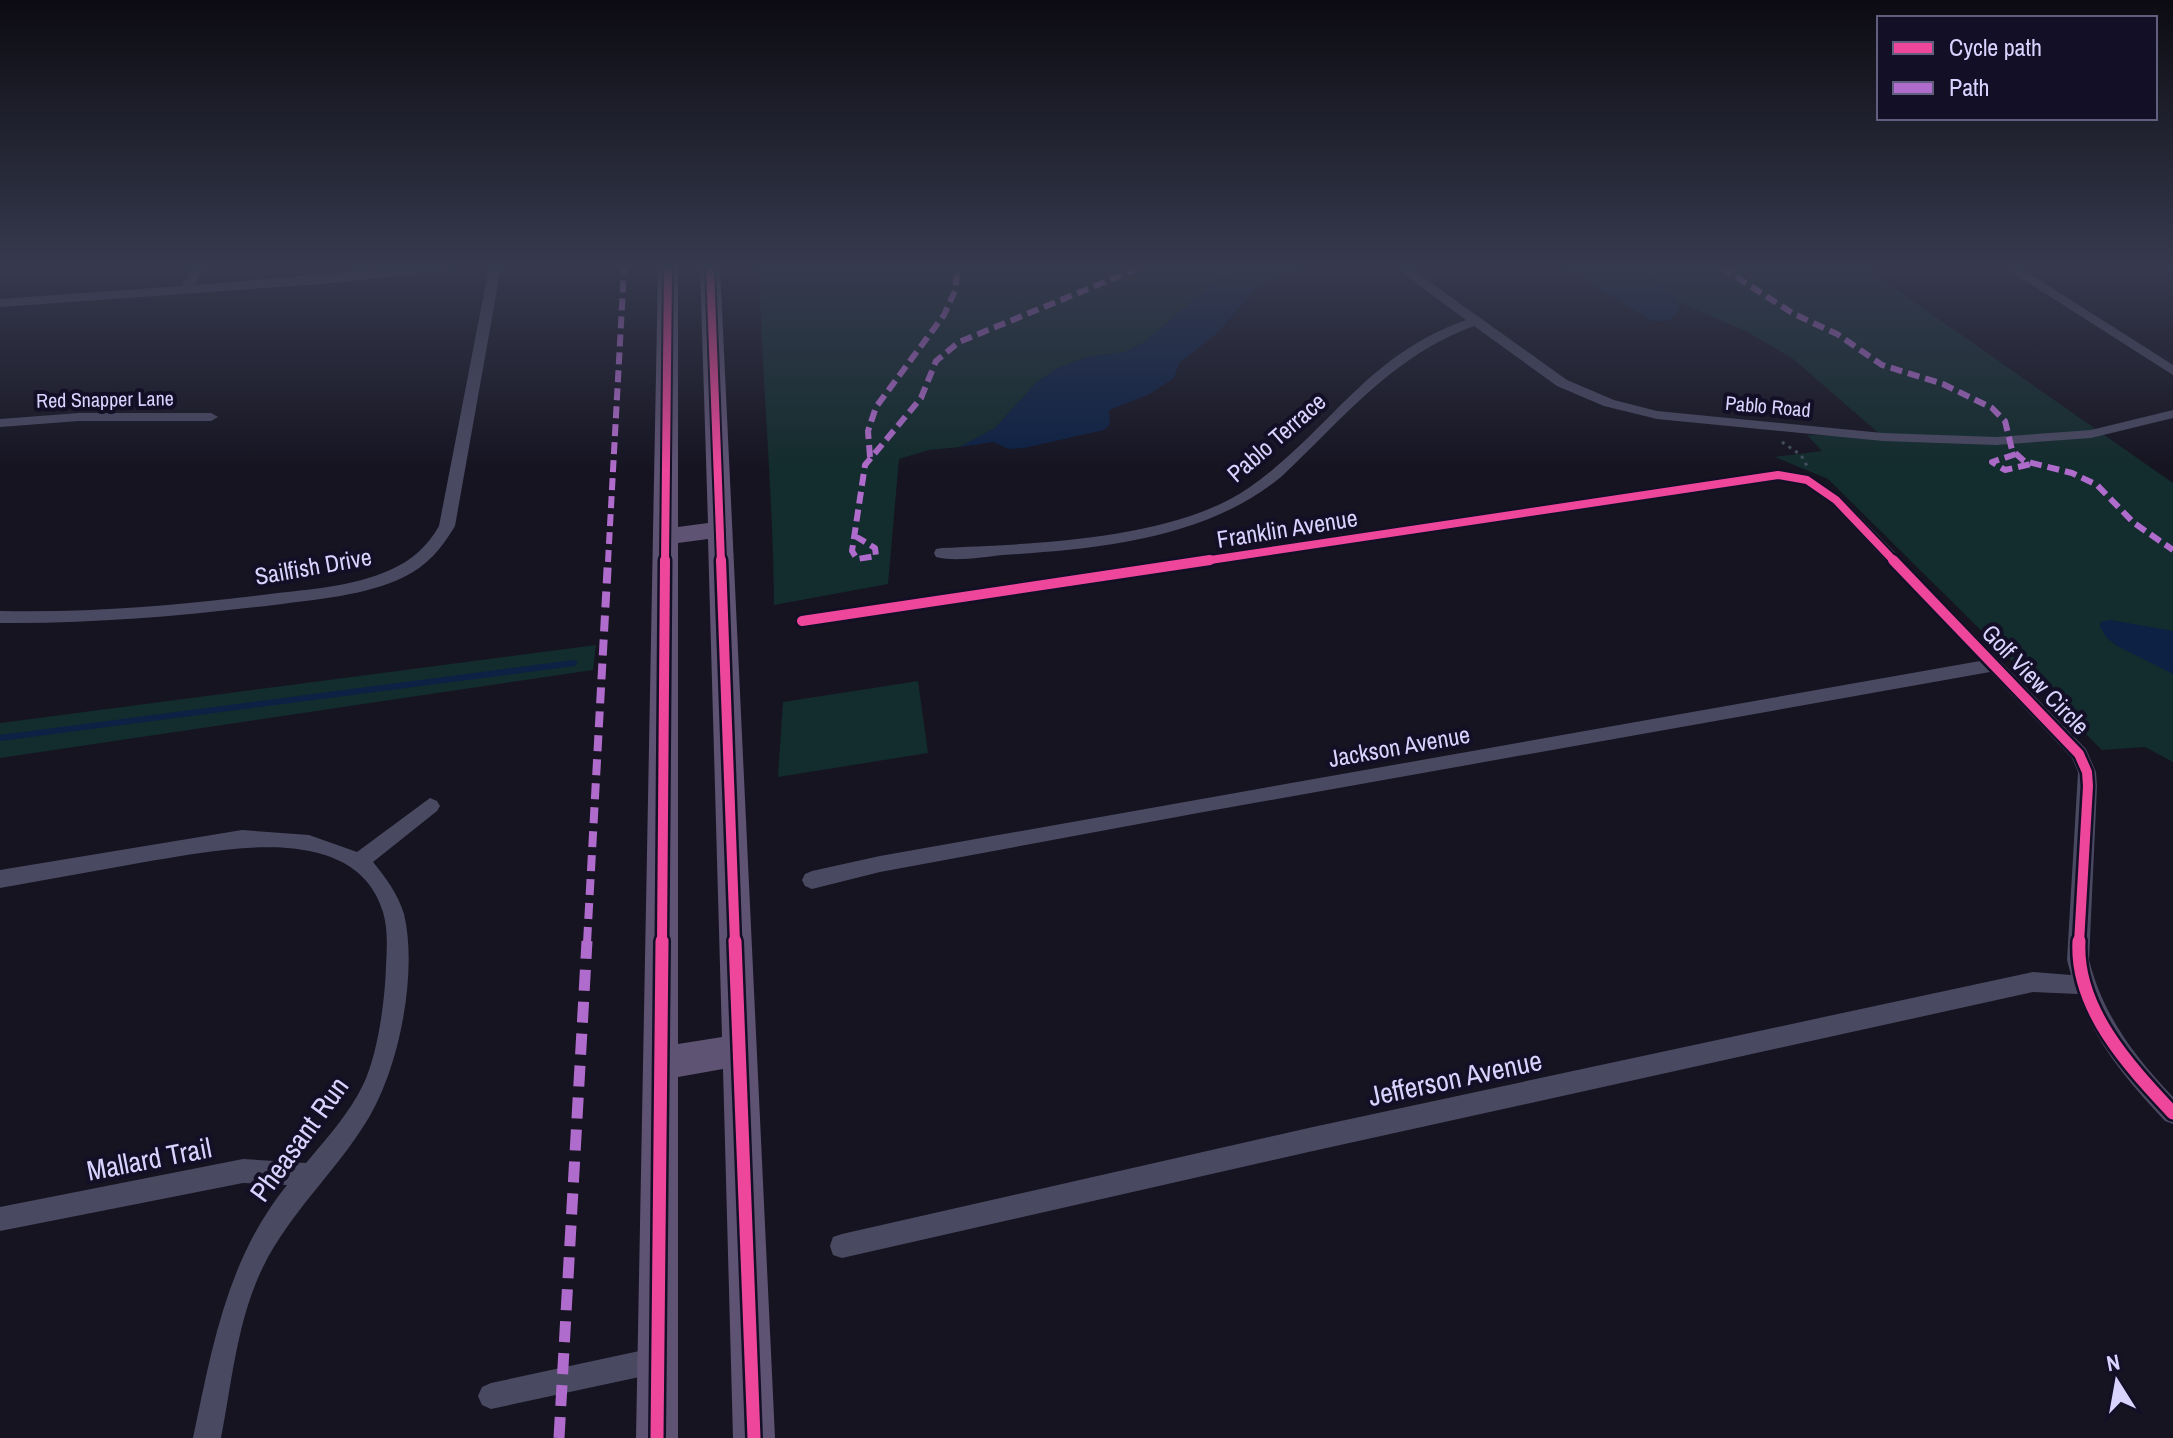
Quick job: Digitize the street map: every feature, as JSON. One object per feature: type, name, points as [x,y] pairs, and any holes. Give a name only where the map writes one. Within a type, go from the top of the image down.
[{"type":"main road","points":[[657,1438],[668,334]]},
{"type":"main road","points":[[712,334],[754,1438]]},
{"type":"main road","points":[[666,537],[719,529]]},
{"type":"main road","points":[[661,1064],[738,1050]]},
{"type":"street","name":"Sailfish Drive","points":[[0,617],[148,614],[254,602],[361,586],[388,578],[418,561],[440,539],[447,526],[483,334]]},
{"type":"street","name":"Pablo Terrace","points":[[942,553],[1020,550],[1146,531],[1218,511],[1255,491],[1393,365],[1419,345],[1444,334]]},
{"type":"street","name":"Pablo Road","points":[[1493,334],[1553,378],[1609,403],[1657,415],[1897,438],[2009,441],[2091,434],[2173,414]]},
{"type":"street","points":[[2115,334],[2173,371]]},
{"type":"street","name":"Red Snapper Lane","points":[[0,423],[79,417],[211,417]]},
{"type":"street","name":"Golf View Circle","points":[[1778,475],[1793,476],[1817,486],[1836,500],[2079,754],[2087,772],[2078,960],[2083,985],[2095,1014],[2115,1046],[2173,1113]]},
{"type":"street","name":"Franklin Avenue","points":[[802,621],[1778,475]]},
{"type":"street","name":"Jackson Avenue","points":[[812,880],[880,864],[1198,805],[1996,665]]},
{"type":"street","points":[[359,862],[430,806]]},
{"type":"street","name":"Pheasant Run","points":[[0,879],[226,840],[265,838],[335,848],[376,876],[389,900],[397,925],[398,980],[382,1065],[371,1092],[348,1130],[287,1203],[262,1242],[243,1284],[207,1438]]},
{"type":"street","name":"Jefferson Avenue","points":[[842,1246],[1313,1139],[2033,982],[2083,985]]},
{"type":"street","name":"Mallard Trail","points":[[0,1219],[243,1171],[310,1175]]},
{"type":"street","points":[[491,1396],[658,1360]]},
{"type":"path","points":[[1754,424],[1801,455],[1817,486]]},
{"type":"green space","points":[[761,334],[1153,334],[1124,352],[1087,357],[1058,368],[1037,382],[995,428],[960,447],[929,450],[899,459],[888,584],[774,605]]},
{"type":"green space","points":[[1751,334],[1960,334],[2173,483],[2173,762],[2145,747],[2102,750],[1828,479],[1775,457],[1822,451],[1807,435],[1882,436],[1792,358]]},
{"type":"green space","points":[[596,645],[593,670],[0,758],[0,723]]},
{"type":"green space","points":[[918,681],[928,753],[778,777],[783,702]]},
{"type":"water","points":[[1153,334],[1216,334],[1179,363],[1174,378],[1148,395],[1109,410],[1110,424],[1104,430],[1024,448],[1009,449],[993,442],[960,447],[995,428],[1037,382],[1058,368],[1087,357],[1124,352]]},
{"type":"water","points":[[2110,620],[2173,631],[2173,674],[2107,638],[2100,627],[2101,622]]},
{"type":"waterway","points":[[0,738],[574,663]]},
{"type":"marked path","points":[[559,1438],[620,334]]},
{"type":"marked path","points":[[870,457],[868,431],[876,407],[890,383],[930,334]]},
{"type":"marked path","points":[[855,536],[875,548],[876,556],[857,559],[852,551],[865,465],[921,398],[941,355],[959,342],[978,334]]},
{"type":"marked path","points":[[1837,334],[1882,365],[1943,384],[1992,408],[2005,421],[2012,450],[2024,461],[2072,473],[2097,485],[2134,523],[2173,550]]},
{"type":"marked path","points":[[2016,454],[1992,462],[2005,470],[2031,464]]},
{"type":"cycle path","points":[[657,1438],[667,334]]},
{"type":"cycle path","points":[[713,334],[754,1438]]},
{"type":"cycle path","points":[[802,621],[1778,475],[1807,480],[1836,500],[2079,754],[2087,772],[2088,786],[2078,960],[2084,983],[2114,1043],[2173,1113]]}]
